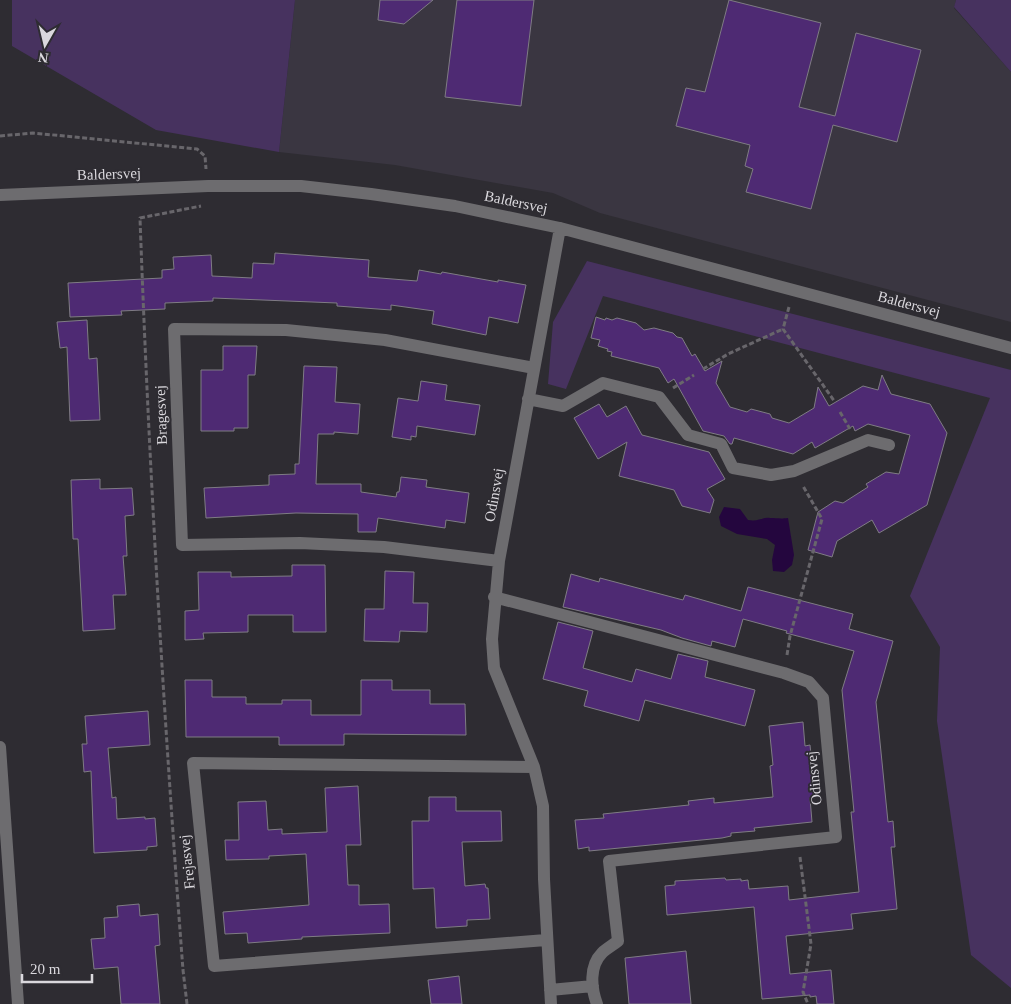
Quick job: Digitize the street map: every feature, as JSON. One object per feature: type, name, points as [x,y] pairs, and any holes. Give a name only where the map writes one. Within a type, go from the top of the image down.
[{"type":"street","name":"Baldersvej","points":[[0,194],[208,186],[301,186],[455,206],[560,228],[1011,348]]},
{"type":"street","name":"Odinsvej","points":[[551,1004],[546,940],[543,806],[534,767],[494,668],[492,639],[494,596],[499,561],[560,228]]},
{"type":"street","name":"Bragesvej","points":[[499,561],[384,547],[300,543],[182,545],[174,329],[286,330],[384,340],[534,368]]},
{"type":"street","points":[[528,398],[563,406],[603,383],[659,397],[688,435],[721,444],[733,468],[771,475],[794,471],[868,440],[889,445]]},
{"type":"street","name":"Odinsvej","points":[[494,596],[784,673],[809,682],[823,698],[836,838],[609,860],[618,941],[601,954],[593,968],[593,986],[597,1004]]},
{"type":"street","points":[[0,747],[18,1004]]},
{"type":"street","name":"Frejasvej","points":[[534,767],[193,763],[214,966],[546,940]]},
{"type":"street","points":[[550,990],[593,986]]},
{"type":"path","points":[[0,136],[33,133],[197,149],[205,156],[208,186],[206,205],[140,218],[144,329],[167,759],[187,1004]]},
{"type":"path","points":[[783,329],[794,289]]},
{"type":"path","points":[[703,369],[728,354],[783,329]]},
{"type":"path","points":[[783,329],[835,402]]},
{"type":"path","points":[[659,397],[694,375]]},
{"type":"path","points":[[784,673],[790,636],[822,519],[794,471]]},
{"type":"path","points":[[798,842],[811,944],[803,992],[808,1004]]},
{"type":"shaded area","points":[[12,0],[295,0],[279,152],[156,130],[12,46]]},
{"type":"shaded area","points":[[295,0],[956,0],[954,8],[1011,72],[1011,322],[600,213],[553,193],[395,165],[279,152]]},
{"type":"shaded area","points":[[956,0],[1011,0],[1011,72],[954,7]]},
{"type":"shaded area","points":[[587,261],[1011,370],[1011,988],[971,955],[937,721],[940,647],[910,596],[990,398],[603,296],[566,389],[548,384],[553,322]]},
{"type":"shaded area","points":[[724,507],[740,509],[748,520],[788,518],[794,555],[792,565],[784,572],[773,571],[772,560],[775,545],[767,539],[737,534],[721,526],[719,517]]},
{"type":"building","points":[[380,0],[433,0],[404,24],[378,20]]},
{"type":"building","points":[[457,0],[534,0],[521,106],[445,97]]},
{"type":"building","points":[[729,0],[821,23],[799,107],[835,116],[856,33],[921,50],[897,142],[833,125],[811,209],[746,192],[753,169],[745,166],[750,145],[676,126],[686,88],[705,92]]},
{"type":"building","points":[[275,253],[369,260],[368,277],[417,281],[419,270],[526,285],[518,323],[489,317],[486,335],[432,324],[434,311],[391,305],[391,310],[337,306],[337,303],[213,298],[213,301],[165,303],[165,309],[121,311],[122,315],[70,317],[68,283],[162,278],[162,270],[174,269],[173,257],[211,255],[212,276],[252,278],[253,263],[274,264]]},
{"type":"building","points":[[596,317],[605,320],[606,318],[612,320],[617,318],[636,323],[644,330],[654,328],[673,333],[677,337],[682,338],[692,356],[695,354],[705,371],[722,361],[716,383],[730,407],[747,412],[751,409],[770,414],[772,418],[789,423],[814,408],[818,387],[829,406],[863,386],[878,390],[882,375],[891,394],[930,404],[947,433],[927,505],[879,533],[872,520],[837,541],[832,557],[808,550],[818,512],[835,501],[843,503],[868,487],[866,484],[886,472],[899,474],[910,435],[868,424],[855,431],[853,426],[815,448],[812,442],[793,454],[734,438],[732,444],[730,444],[724,436],[703,431],[674,379],[668,383],[659,368],[611,356],[612,352],[598,346],[600,340],[591,338]]},
{"type":"building","points":[[87,320],[89,359],[97,358],[100,420],[70,421],[67,347],[60,348],[57,322]]},
{"type":"building","points":[[223,346],[257,346],[255,375],[248,375],[248,428],[234,428],[234,431],[201,431],[201,370],[223,370]]},
{"type":"building","points":[[304,366],[337,367],[335,402],[360,404],[358,434],[334,432],[334,434],[318,434],[316,484],[361,484],[361,492],[396,497],[397,492],[399,492],[401,477],[427,480],[426,487],[469,493],[465,523],[446,520],[445,528],[378,518],[376,532],[358,532],[358,514],[296,513],[206,518],[204,488],[269,485],[269,475],[295,474],[295,464],[299,464]]},
{"type":"building","points":[[421,381],[447,385],[445,400],[480,405],[475,435],[417,426],[416,437],[411,436],[411,440],[392,437],[398,398],[418,401]]},
{"type":"building","points":[[599,404],[607,417],[626,406],[642,435],[709,452],[725,479],[707,489],[714,500],[710,513],[682,506],[674,490],[619,476],[627,442],[598,459],[574,418]]},
{"type":"building","points":[[100,479],[100,489],[132,488],[134,515],[125,516],[127,556],[123,556],[126,595],[113,595],[115,629],[83,631],[78,539],[73,539],[71,480]]},
{"type":"building","points":[[292,565],[325,565],[326,632],[293,632],[293,615],[248,615],[248,632],[203,633],[204,639],[185,640],[185,611],[199,610],[198,572],[231,572],[231,577],[292,576]]},
{"type":"building","points":[[385,571],[414,572],[413,603],[428,603],[427,632],[400,631],[399,642],[364,641],[365,609],[384,609]]},
{"type":"building","points":[[571,574],[599,582],[600,578],[683,600],[685,595],[741,611],[748,587],[853,614],[849,629],[893,641],[876,702],[888,822],[893,821],[895,847],[891,847],[897,909],[851,914],[853,929],[786,936],[790,974],[831,970],[834,1004],[817,1004],[816,996],[810,997],[810,995],[762,999],[754,907],[667,915],[665,886],[675,885],[675,881],[741,879],[741,881],[748,880],[749,889],[788,886],[789,900],[859,892],[851,812],[854,812],[842,690],[854,651],[786,633],[787,631],[743,619],[735,647],[712,641],[711,646],[661,630],[563,607]]},
{"type":"building","points":[[558,622],[593,631],[583,668],[632,682],[636,669],[671,679],[678,654],[708,661],[705,677],[755,690],[745,726],[645,700],[639,721],[584,706],[588,691],[543,679]]},
{"type":"building","points":[[185,680],[212,680],[212,697],[246,697],[246,704],[282,704],[282,700],[311,700],[311,715],[361,715],[361,680],[392,680],[392,690],[430,690],[430,704],[465,704],[466,735],[344,734],[344,745],[279,745],[279,737],[186,737]]},
{"type":"building","points":[[148,711],[150,745],[108,748],[112,798],[116,797],[117,819],[155,818],[157,846],[147,847],[147,850],[94,853],[91,771],[84,772],[82,744],[87,744],[85,716]]},
{"type":"building","points":[[803,722],[805,746],[810,745],[815,798],[810,798],[812,822],[754,828],[755,831],[731,833],[731,836],[722,838],[589,851],[589,847],[578,849],[575,820],[604,818],[603,814],[689,805],[688,801],[714,798],[714,803],[773,797],[770,766],[773,765],[769,726]]},
{"type":"building","points":[[358,786],[361,845],[346,845],[348,885],[359,885],[359,905],[389,904],[390,933],[302,937],[302,939],[248,943],[247,933],[225,934],[223,912],[309,905],[306,854],[269,856],[269,859],[226,860],[225,840],[239,840],[238,802],[266,801],[268,830],[282,829],[282,834],[327,832],[325,788]]},
{"type":"building","points":[[429,797],[456,797],[456,811],[501,811],[502,841],[462,842],[465,886],[485,884],[486,888],[488,888],[490,919],[467,920],[467,926],[436,928],[434,888],[413,889],[412,821],[429,821]]},
{"type":"building","points":[[139,904],[140,916],[158,914],[160,945],[155,946],[160,1004],[121,1004],[118,967],[94,969],[91,939],[105,938],[104,918],[118,917],[117,906]]},
{"type":"building","points":[[686,951],[691,1004],[629,1004],[625,958]]},
{"type":"building","points":[[459,976],[462,1004],[431,1004],[428,980]]}]
